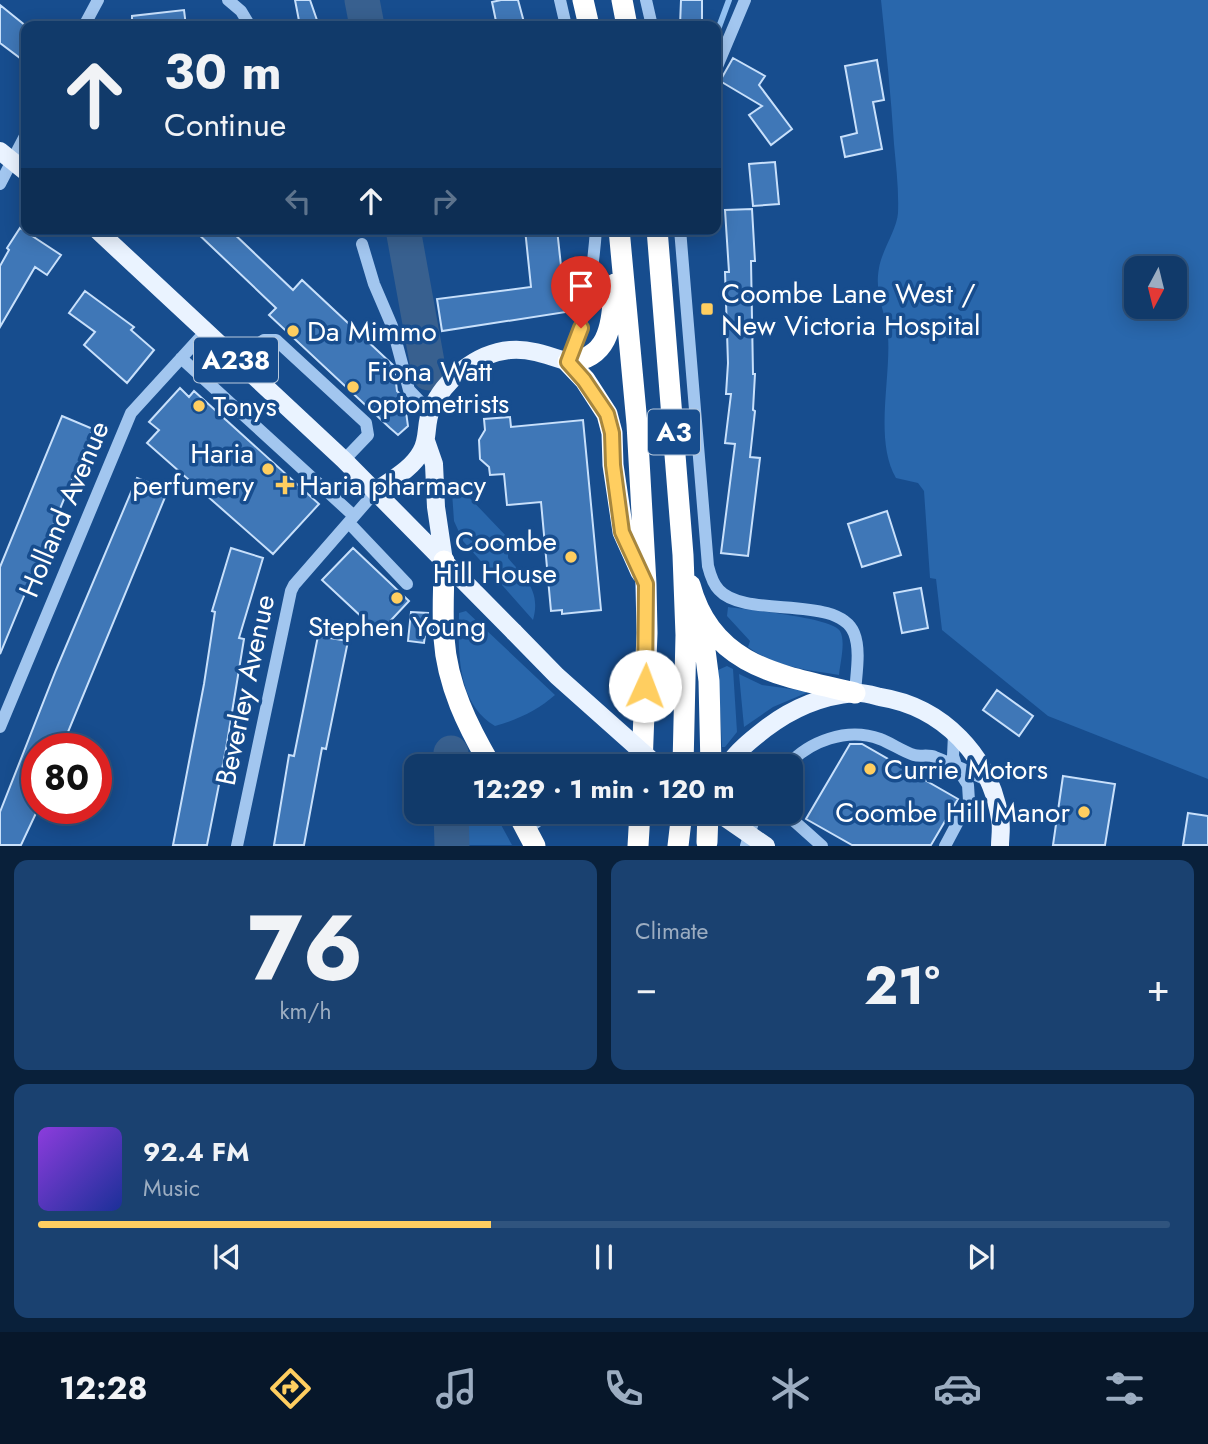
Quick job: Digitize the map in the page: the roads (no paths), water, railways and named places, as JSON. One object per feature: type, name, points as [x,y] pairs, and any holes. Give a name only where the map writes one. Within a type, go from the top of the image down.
[{"type":"highway","points":[[583,0],[588,21]]},
{"type":"highway","points":[[622,0],[626,21]]},
{"type":"highway","points":[[618,235],[613,308],[605,341],[591,357],[568,362],[607,414],[612,433],[613,465],[622,532],[646,584]]},
{"type":"highway","name":"A3","points":[[619,235],[637,424],[646,584],[642,754]]},
{"type":"highway","name":"A3","points":[[657,235],[682,555],[685,635],[683,754]]},
{"type":"highway","points":[[682,555],[701,616],[709,681],[710,754]]},
{"type":"highway","points":[[444,561],[444,640],[450,675],[470,730],[484,754]]},
{"type":"highway","points":[[701,616],[720,641],[739,658],[770,672],[855,693]]},
{"type":"highway","points":[[638,845],[639,824]]},
{"type":"highway","points":[[678,845],[681,824]]},
{"type":"highway","points":[[707,844],[711,824]]},
{"type":"main road","name":"A238","points":[[102,235],[344,460],[583,701],[644,754]]},
{"type":"main road","points":[[376,491],[414,461],[426,441],[430,412],[453,378],[466,367],[492,354],[510,350],[528,351],[568,362]]},
{"type":"main road","points":[[426,441],[434,464],[436,508],[444,561]]},
{"type":"main road","points":[[736,754],[786,713],[814,701],[855,693],[917,707],[937,718],[976,755],[989,781],[1001,820],[1000,845]]},
{"type":"main road","points":[[732,824],[766,845]]},
{"type":"street","points":[[87,21],[98,0]]},
{"type":"street","points":[[229,0],[247,21]]},
{"type":"street","points":[[560,0],[565,21]]},
{"type":"street","points":[[646,0],[651,21]]},
{"type":"street","points":[[721,57],[745,0]]},
{"type":"street","points":[[0,184],[21,144]]},
{"type":"street","points":[[568,362],[581,328],[594,260],[596,235]]},
{"type":"street","points":[[680,235],[710,575],[719,591],[729,598],[812,610],[832,615],[846,623],[854,632],[857,650],[855,693]]},
{"type":"street","points":[[362,244],[374,284],[393,326],[409,390],[430,412]]},
{"type":"street","name":"Holland Avenue","points":[[0,727],[126,422],[206,331]]},
{"type":"street","points":[[236,359],[264,340],[276,340],[358,415],[366,423],[368,435],[344,460]]},
{"type":"street","points":[[181,358],[351,519],[407,584]]},
{"type":"street","name":"Beverley Avenue","points":[[237,845],[293,584],[376,491]]},
{"type":"street","points":[[945,845],[969,801],[968,785],[957,768],[953,755],[954,734]]},
{"type":"street","points":[[800,754],[815,744],[836,737],[859,735],[879,738],[916,756],[932,755],[989,781]]},
{"type":"street","points":[[746,845],[752,824]]},
{"type":"street","points":[[798,824],[822,845]]},
{"type":"waterway","points":[[362,0],[366,21]]},
{"type":"waterway","points":[[721,22],[729,0]]},
{"type":"waterway","points":[[404,235],[429,373]]},
{"type":"waterway","points":[[451,824],[452,846]]},
{"type":"place","name":"Coombe Lane West / New Victoria Hospital","points":[[707,309]]},
{"type":"place","name":"Da Mimmo","points":[[293,331]]},
{"type":"place","name":"Fiona Watt optometrists","points":[[353,387]]},
{"type":"place","name":"Tonys","points":[[199,406]]},
{"type":"place","name":"Haria perfumery","points":[[268,469]]},
{"type":"place","name":"Haria pharmacy","points":[[285,485]]},
{"type":"place","name":"Coombe Hill House","points":[[571,557]]},
{"type":"place","name":"Stephen Young","points":[[397,598]]},
{"type":"place","name":"Currie Motors","points":[[870,769]]},
{"type":"place","name":"Coombe Hill Manor","points":[[1084,812]]}]
